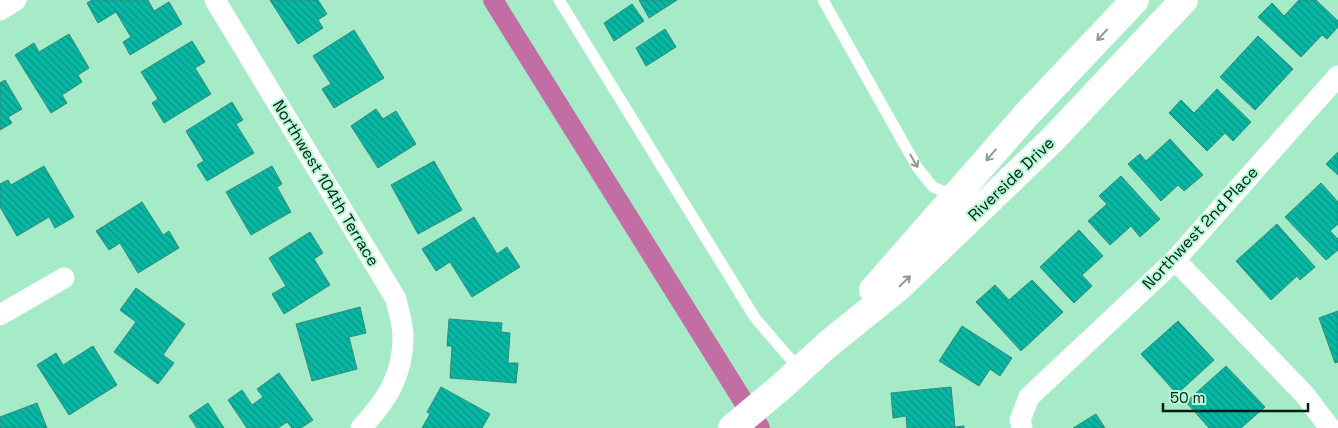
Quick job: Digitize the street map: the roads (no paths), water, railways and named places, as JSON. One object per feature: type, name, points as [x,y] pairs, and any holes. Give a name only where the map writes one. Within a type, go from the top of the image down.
[{"type":"street","points":[[0,10],[16,0]]},
{"type":"street","name":"Northwest 104th Terrace","points":[[215,0],[396,298],[404,336],[398,377],[380,408],[361,428]]},
{"type":"street","name":"Riverside Drive","points":[[827,345],[1028,113],[1135,0]]},
{"type":"street","name":"Riverside Drive","points":[[732,428],[827,345],[900,286],[1071,120],[1184,0]]},
{"type":"street","name":"Northwest 2nd Place","points":[[1021,424],[1029,397],[1175,260],[1338,76]]},
{"type":"street","points":[[1175,260],[1305,395],[1330,428]]},
{"type":"street","points":[[0,315],[64,278]]},
{"type":"lane","points":[[559,0],[790,378]]},
{"type":"lane","points":[[826,2],[917,168],[933,187],[955,196],[987,202]]},
{"type":"waterway","points":[[493,0],[760,428]]}]
